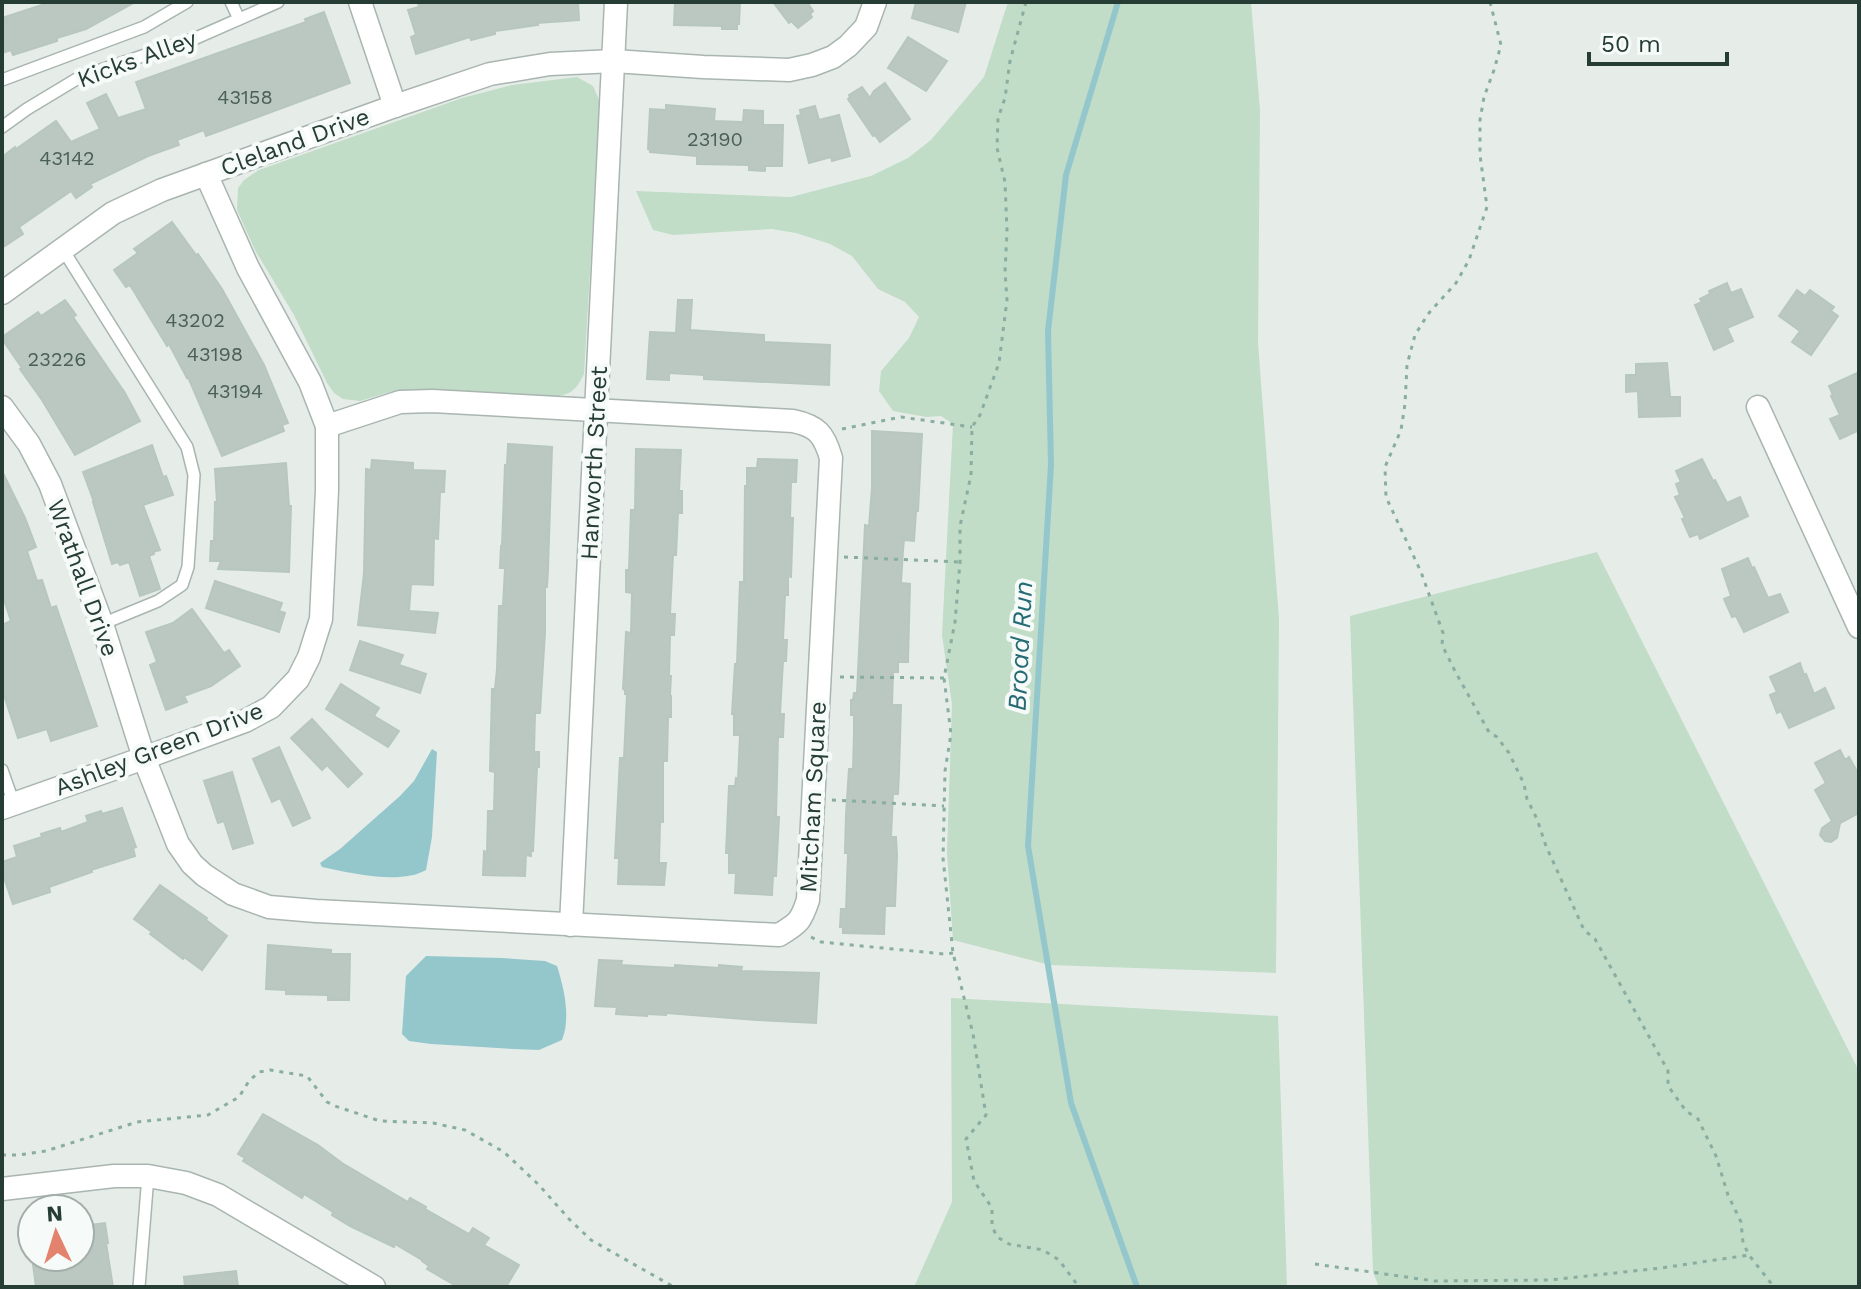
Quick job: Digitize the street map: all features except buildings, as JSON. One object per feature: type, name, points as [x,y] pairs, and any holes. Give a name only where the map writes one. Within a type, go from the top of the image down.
[{"type":"street","points":[[360,2],[395,106]]},
{"type":"street","name":"Hanworth Street","points":[[571,925],[616,2]]},
{"type":"street","name":"Cleland Drive","points":[[2,293],[113,213],[162,190],[490,74],[550,64],[614,61],[789,70],[833,57],[848,46],[866,27],[875,2]]},
{"type":"street","name":"Ashley Green Drive","points":[[8,806],[245,721],[271,707],[298,679],[321,619],[327,426],[310,382],[248,268],[206,174]]},
{"type":"street","points":[[327,426],[400,402],[432,401],[793,421],[809,425],[825,439]]},
{"type":"street","name":"Wrathall Drive","points":[[2,407],[29,444],[50,484],[102,624],[144,758]]},
{"type":"street","points":[[1758,407],[1859,627]]},
{"type":"street","name":"Mitcham Square","points":[[144,758],[178,844],[192,864],[233,894],[269,907],[779,935],[796,925],[808,900],[828,556],[831,458],[825,439]]},
{"type":"street","points":[[2,1189],[114,1176],[148,1176],[186,1183],[218,1195],[340,1279],[374,1287]]},
{"type":"lane","points":[[2,80],[144,27],[187,2]]},
{"type":"lane","points":[[231,2],[239,19]]},
{"type":"lane","name":"Kicks Alley","points":[[2,127],[80,77],[196,38],[278,2]]},
{"type":"lane","points":[[62,248],[187,447],[194,475],[188,567],[182,585],[158,601],[102,624]]},
{"type":"lane","points":[[2,770],[8,806]]},
{"type":"lane","points":[[139,1287],[148,1176]]},
{"type":"path","points":[[1026,2],[998,118],[997,148],[1005,182],[1007,300],[999,363],[980,415],[972,427],[971,475],[960,526],[955,622],[944,678],[951,734],[945,771],[943,858],[953,953],[973,1034],[986,1115],[966,1139],[974,1181],[992,1208],[992,1226],[997,1237],[1009,1244],[1043,1250],[1059,1260],[1079,1287]]},
{"type":"path","points":[[1490,2],[1501,45],[1480,120],[1480,155],[1487,207],[1469,260],[1456,283],[1428,314],[1415,335],[1407,365],[1401,430],[1385,467],[1386,497],[1421,572],[1443,633],[1442,645],[1489,732],[1509,753],[1584,930],[1595,939],[1668,1071],[1668,1086],[1686,1111],[1698,1119],[1741,1222],[1743,1243],[1774,1287]]},
{"type":"path","points":[[825,439],[838,430],[901,417],[972,427]]},
{"type":"path","points":[[828,556],[960,562]]},
{"type":"path","points":[[821,676],[944,678]]},
{"type":"path","points":[[815,799],[944,806]]},
{"type":"path","points":[[796,925],[821,942],[953,953]]},
{"type":"path","points":[[2,1155],[46,1151],[137,1122],[208,1115],[239,1097],[259,1072],[270,1070],[307,1076],[327,1102],[335,1106],[380,1121],[433,1123],[465,1130],[504,1152],[591,1240],[674,1287]]},
{"type":"path","points":[[1315,1264],[1434,1281],[1550,1280],[1749,1255]]},
{"type":"green space","points":[[1008,2],[1251,2],[1260,110],[1258,343],[1279,619],[1276,973],[1050,965],[953,940],[947,853],[952,704],[942,635],[953,424],[941,416],[926,417],[893,411],[879,391],[881,371],[909,338],[919,317],[905,302],[878,289],[852,256],[830,244],[772,229],[673,235],[653,230],[636,191],[791,197],[871,176],[908,158],[931,140],[984,77]]},
{"type":"green space","points":[[577,77],[593,86],[600,102],[584,374],[578,385],[568,393],[552,397],[414,389],[360,401],[343,399],[334,393],[294,315],[255,250],[237,210],[238,188],[244,180],[259,170],[462,98],[512,85]]},
{"type":"green space","points":[[1597,552],[1859,1071],[1859,1287],[1379,1287],[1373,1272],[1350,616]]},
{"type":"green space","points":[[951,998],[1278,1016],[1287,1287],[914,1287],[952,1202]]},
{"type":"water","points":[[432,749],[437,752],[432,837],[426,870],[403,877],[389,877],[322,867],[320,863],[340,849],[414,781]]},
{"type":"water","points":[[426,956],[545,961],[557,966],[566,1013],[562,1040],[539,1050],[409,1041],[402,1034],[406,976]]},
{"type":"waterway","name":"Broad Run","points":[[1118,2],[1066,175],[1048,331],[1051,465],[1028,846],[1071,1103],[1137,1287]]}]
